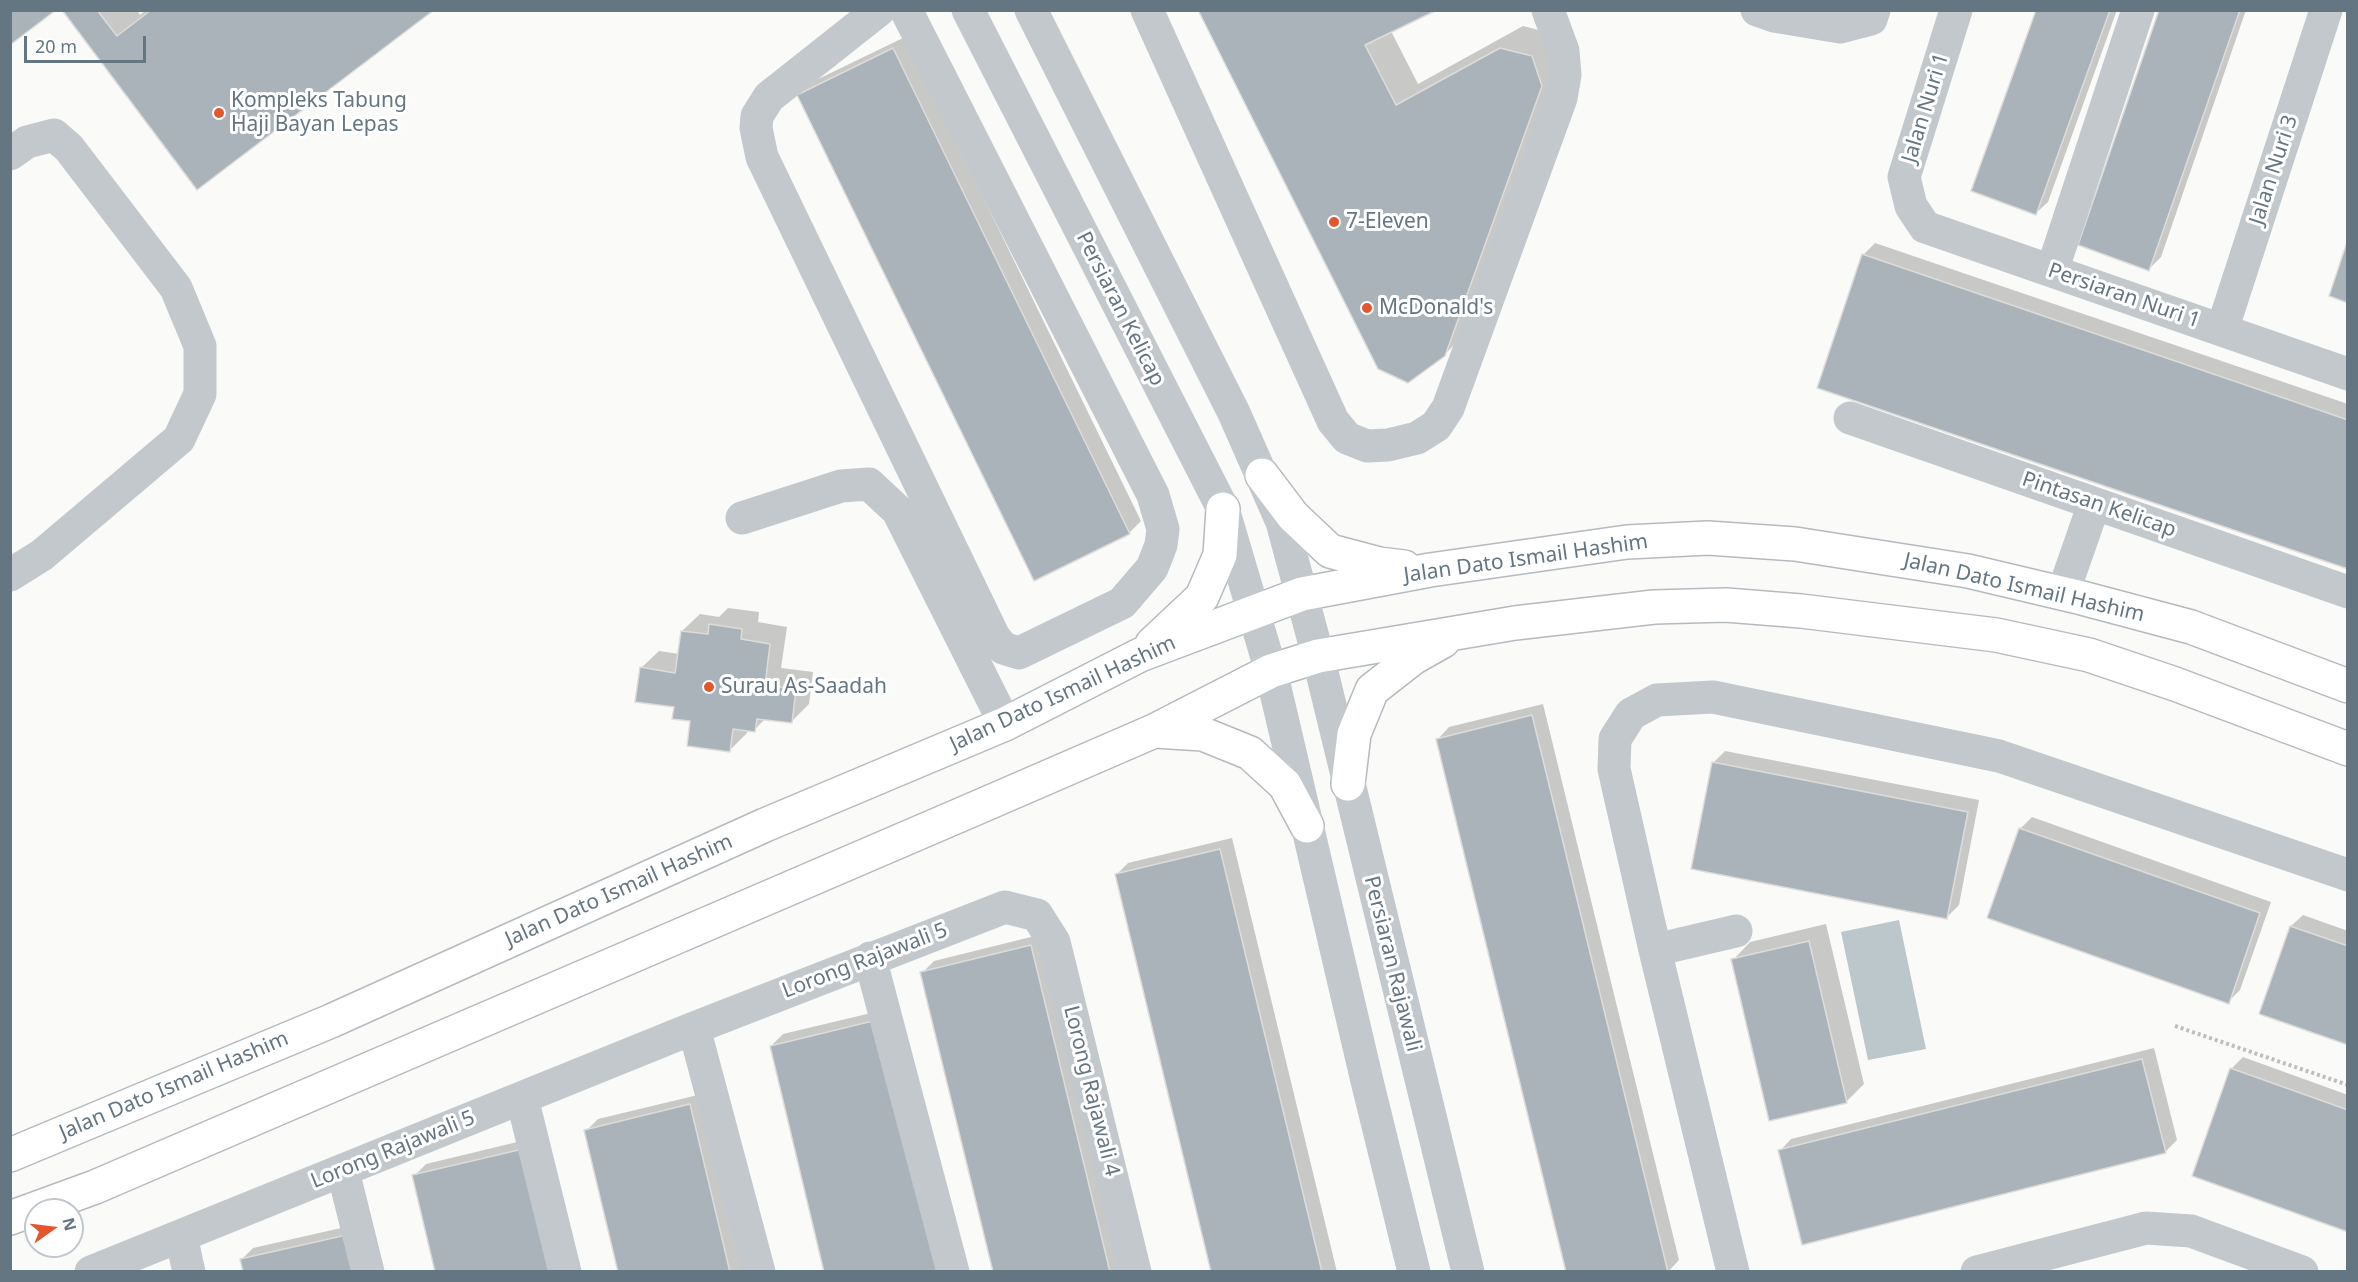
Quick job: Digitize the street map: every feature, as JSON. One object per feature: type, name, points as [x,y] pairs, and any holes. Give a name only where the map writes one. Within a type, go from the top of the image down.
[{"type":"main road","points":[[1262,476],[1293,516],[1330,551],[1378,564],[1430,570]]},
{"type":"main road","points":[[1140,655],[1202,597],[1220,555],[1223,509]]},
{"type":"main road","name":"Jalan Dato Ismail Hashim","points":[[10,1155],[331,1020],[776,820],[1005,724],[1140,655],[1256,614],[1302,594],[1430,570],[1627,542],[1708,538],[1795,544],[1968,571],[2064,593],[2191,627],[2348,686]]},
{"type":"main road","points":[[10,1218],[95,1187],[1154,731],[1272,671],[1318,656],[1458,632],[1654,607],[1726,604],[1996,635],[2089,655],[2175,684],[2348,749]]},
{"type":"main road","points":[[1348,784],[1354,734],[1372,690],[1413,658],[1458,632]]},
{"type":"main road","points":[[1154,731],[1203,734],[1250,753],[1285,785],[1308,826]]},
{"type":"street","points":[[879,10],[769,97],[755,122],[762,157],[994,637],[1004,648],[1019,652],[1122,603],[1152,568],[1161,545],[1163,529],[1153,495],[906,10]]},
{"type":"street","name":"Persiaran Kelicap","points":[[968,10],[1223,509],[1272,671]]},
{"type":"street","points":[[1032,10],[1234,413],[1282,522],[1302,594]]},
{"type":"street","points":[[1147,10],[1333,421],[1347,438],[1367,446],[1388,445],[1417,438],[1436,426],[1448,408],[1561,98],[1565,75],[1563,51],[1548,10]]},
{"type":"street","points":[[1757,10],[1773,16],[1840,27],[1871,19],[1874,10]]},
{"type":"street","name":"Jalan Nuri 1","points":[[1911,206],[1904,177],[1956,10]]},
{"type":"street","points":[[2052,271],[2138,10]]},
{"type":"street","name":"Jalan Nuri 3","points":[[2222,330],[2326,10]]},
{"type":"street","points":[[10,154],[27,142],[54,135],[69,147],[176,288],[200,346],[200,394],[179,439],[42,555],[10,575]]},
{"type":"street","name":"Persiaran Nuri 1","points":[[1911,206],[1925,227],[2348,374]]},
{"type":"street","name":"Pintasan Kelicap","points":[[1850,418],[2348,592]]},
{"type":"street","points":[[742,518],[841,486],[869,484],[898,511],[1005,724]]},
{"type":"street","points":[[2064,593],[2094,504]]},
{"type":"street","name":"Persiaran Rajawali","points":[[1302,594],[1468,1272]]},
{"type":"street","points":[[1272,671],[1414,1272]]},
{"type":"street","points":[[1733,1272],[1614,769],[1615,739],[1631,714],[1657,700],[1713,697],[2000,756],[2348,875]]},
{"type":"street","name":"Lorong Rajawali 5","points":[[91,1272],[694,1028],[1005,907],[1037,915]]},
{"type":"street","name":"Lorong Rajawali 4","points":[[1037,915],[1054,942],[1135,1272]]},
{"type":"street","points":[[1655,950],[1736,931]]},
{"type":"street","points":[[870,958],[953,1272]]},
{"type":"street","points":[[694,1028],[759,1272]]},
{"type":"street","points":[[522,1098],[565,1272]]},
{"type":"street","points":[[343,1171],[368,1272]]},
{"type":"street","points":[[1977,1272],[2146,1228],[2191,1231],[2302,1272]]},
{"type":"street","points":[[181,1236],[189,1272]]},
{"type":"path","points":[[2175,1026],[2348,1085]]},
{"type":"shaded area","points":[[1899,920],[1926,1049],[1868,1060],[1841,932]]},
{"type":"building","points":[[10,10],[56,10],[10,45]]},
{"type":"building","name":"Kompleks Tabung Haji Bayan Lepas","points":[[62,10],[97,10],[117,36],[151,10],[434,10],[197,190]]},
{"type":"building","points":[[1198,10],[1437,10],[1365,45],[1396,105],[1500,48],[1532,56],[1542,86],[1445,356],[1408,383],[1378,369]]},
{"type":"building","points":[[2036,10],[2110,10],[2036,215],[1971,191]]},
{"type":"building","points":[[2159,10],[2240,10],[2149,271],[2078,245]]},
{"type":"building","points":[[893,48],[1130,534],[1034,581],[797,95]]},
{"type":"building","points":[[2348,239],[2348,303],[2329,296]]},
{"type":"building","points":[[1862,254],[2348,420],[2348,569],[1817,388]]},
{"type":"building","name":"Surau As-Saadah","points":[[709,624],[742,629],[741,639],[770,644],[765,685],[796,689],[792,723],[757,719],[755,732],[733,729],[730,752],[687,746],[690,721],[672,719],[674,707],[635,702],[640,667],[675,673],[681,631],[708,634]]},
{"type":"building","points":[[1532,715],[1668,1272],[1566,1272],[1436,739]]},
{"type":"building","points":[[1712,762],[1968,812],[1947,919],[1691,869]]},
{"type":"building","points":[[2019,828],[2260,913],[2229,1004],[1987,918]]},
{"type":"building","points":[[1220,849],[1322,1272],[1211,1272],[1115,874]]},
{"type":"building","points":[[2290,926],[2348,946],[2348,1045],[2259,1014]]},
{"type":"building","points":[[1809,941],[1847,1103],[1769,1121],[1731,959]]},
{"type":"building","points":[[1031,945],[1110,1272],[993,1272],[920,972]]},
{"type":"building","points":[[877,1020],[938,1272],[824,1272],[770,1046]]},
{"type":"building","points":[[2142,1059],[2166,1153],[1802,1245],[1778,1150]]},
{"type":"building","points":[[2230,1068],[2348,1110],[2348,1232],[2192,1176]]},
{"type":"building","points":[[690,1104],[730,1272],[618,1272],[584,1130]]},
{"type":"building","points":[[527,1148],[556,1272],[435,1272],[412,1175]]},
{"type":"building","points":[[351,1234],[360,1272],[243,1272],[240,1259]]},
{"type":"place","name":"Kompleks Tabung Haji Bayan Lepas","points":[[219,113]]},
{"type":"place","name":"7-Eleven","points":[[1334,222]]},
{"type":"place","name":"McDonald's","points":[[1367,308]]},
{"type":"place","name":"Surau As-Saadah","points":[[709,687]]}]
